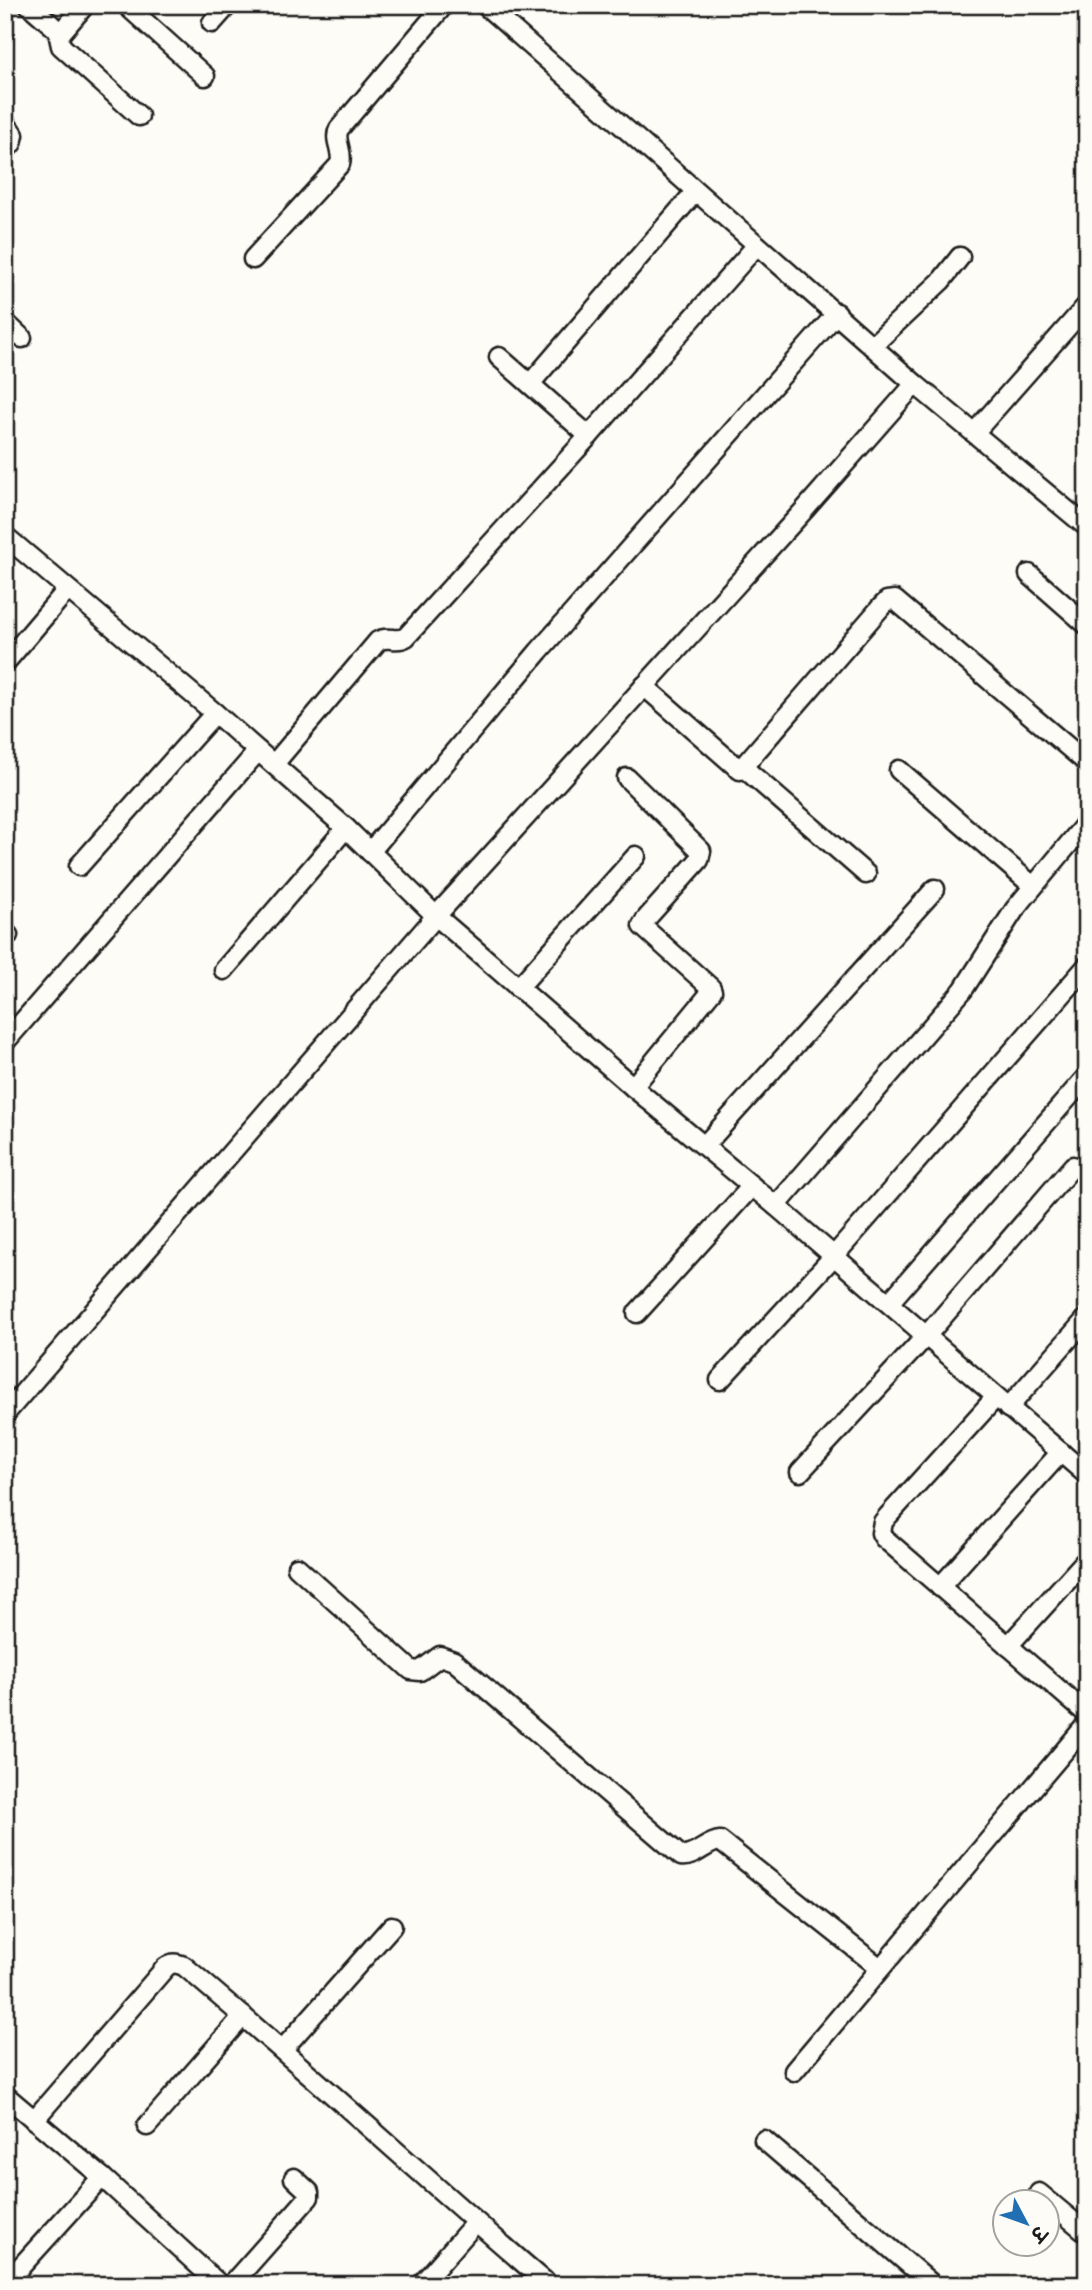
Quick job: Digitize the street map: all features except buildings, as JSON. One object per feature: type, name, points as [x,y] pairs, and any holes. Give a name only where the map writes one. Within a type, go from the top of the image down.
[{"type":"street","points":[[29,5],[61,33]]},
{"type":"street","points":[[85,5],[61,33],[61,46],[139,116]]},
{"type":"street","points":[[126,5],[205,76]]},
{"type":"street","points":[[212,23],[228,5]]},
{"type":"street","points":[[253,259],[340,164],[342,157],[337,139],[339,129],[444,5]]},
{"type":"street","points":[[485,5],[915,384],[1087,527]]},
{"type":"street","points":[[5,123],[14,135],[12,144],[5,151]]},
{"type":"street","points":[[530,384],[695,192]]},
{"type":"street","points":[[274,764],[378,640],[400,640],[406,637],[589,436],[757,245]]},
{"type":"street","points":[[872,346],[941,281],[960,257]]},
{"type":"street","points":[[974,433],[1087,305]]},
{"type":"street","points":[[370,852],[539,651],[837,313]]},
{"type":"street","points":[[5,322],[22,338]]},
{"type":"street","points":[[499,357],[589,436]]},
{"type":"street","points":[[5,1413],[436,916],[915,384]]},
{"type":"street","points":[[5,536],[274,764],[346,828],[436,916],[633,1087],[705,1145],[1087,1475]]},
{"type":"street","points":[[1029,574],[1087,625]]},
{"type":"street","points":[[5,663],[67,590]]},
{"type":"street","points":[[644,686],[740,770],[881,607],[892,599],[902,604],[1087,763]]},
{"type":"street","points":[[79,866],[215,713]]},
{"type":"street","points":[[5,1042],[258,751]]},
{"type":"street","points":[[744,768],[866,874]]},
{"type":"street","points":[[899,770],[1033,886]]},
{"type":"street","points":[[627,778],[701,851],[699,860],[642,926],[712,990],[633,1087]]},
{"type":"street","points":[[776,1206],[963,990],[992,942],[1033,886],[1087,822]]},
{"type":"street","points":[[223,970],[346,828]]},
{"type":"street","points":[[519,988],[636,856]]},
{"type":"street","points":[[705,1145],[935,889]]},
{"type":"street","points":[[720,1380],[834,1256],[1087,966]]},
{"type":"street","points":[[889,1303],[1087,1076]]},
{"type":"street","points":[[800,1472],[927,1335],[1073,1166]]},
{"type":"street","points":[[637,1313],[752,1186]]},
{"type":"street","points":[[1087,1318],[888,1516],[881,1533],[1087,1714]]},
{"type":"street","points":[[940,1587],[1061,1452]]},
{"type":"street","points":[[1008,1646],[1087,1559]]},
{"type":"street","points":[[297,1567],[411,1670],[419,1671],[440,1656],[454,1661],[683,1857],[720,1841],[880,1968]]},
{"type":"street","points":[[794,2071],[1087,1724]]},
{"type":"street","points":[[283,2049],[392,1926]]},
{"type":"street","points":[[34,2120],[171,1963],[184,1966],[283,2049],[549,2285]]},
{"type":"street","points":[[147,2126],[243,2016]]},
{"type":"street","points":[[5,2095],[102,2177],[210,2282]]},
{"type":"street","points":[[764,2140],[933,2285]]},
{"type":"street","points":[[5,2284],[102,2177]]},
{"type":"street","points":[[231,2285],[309,2197],[309,2192],[293,2178]]},
{"type":"street","points":[[1060,2210],[1087,2233]]},
{"type":"street","points":[[421,2285],[475,2222]]}]
